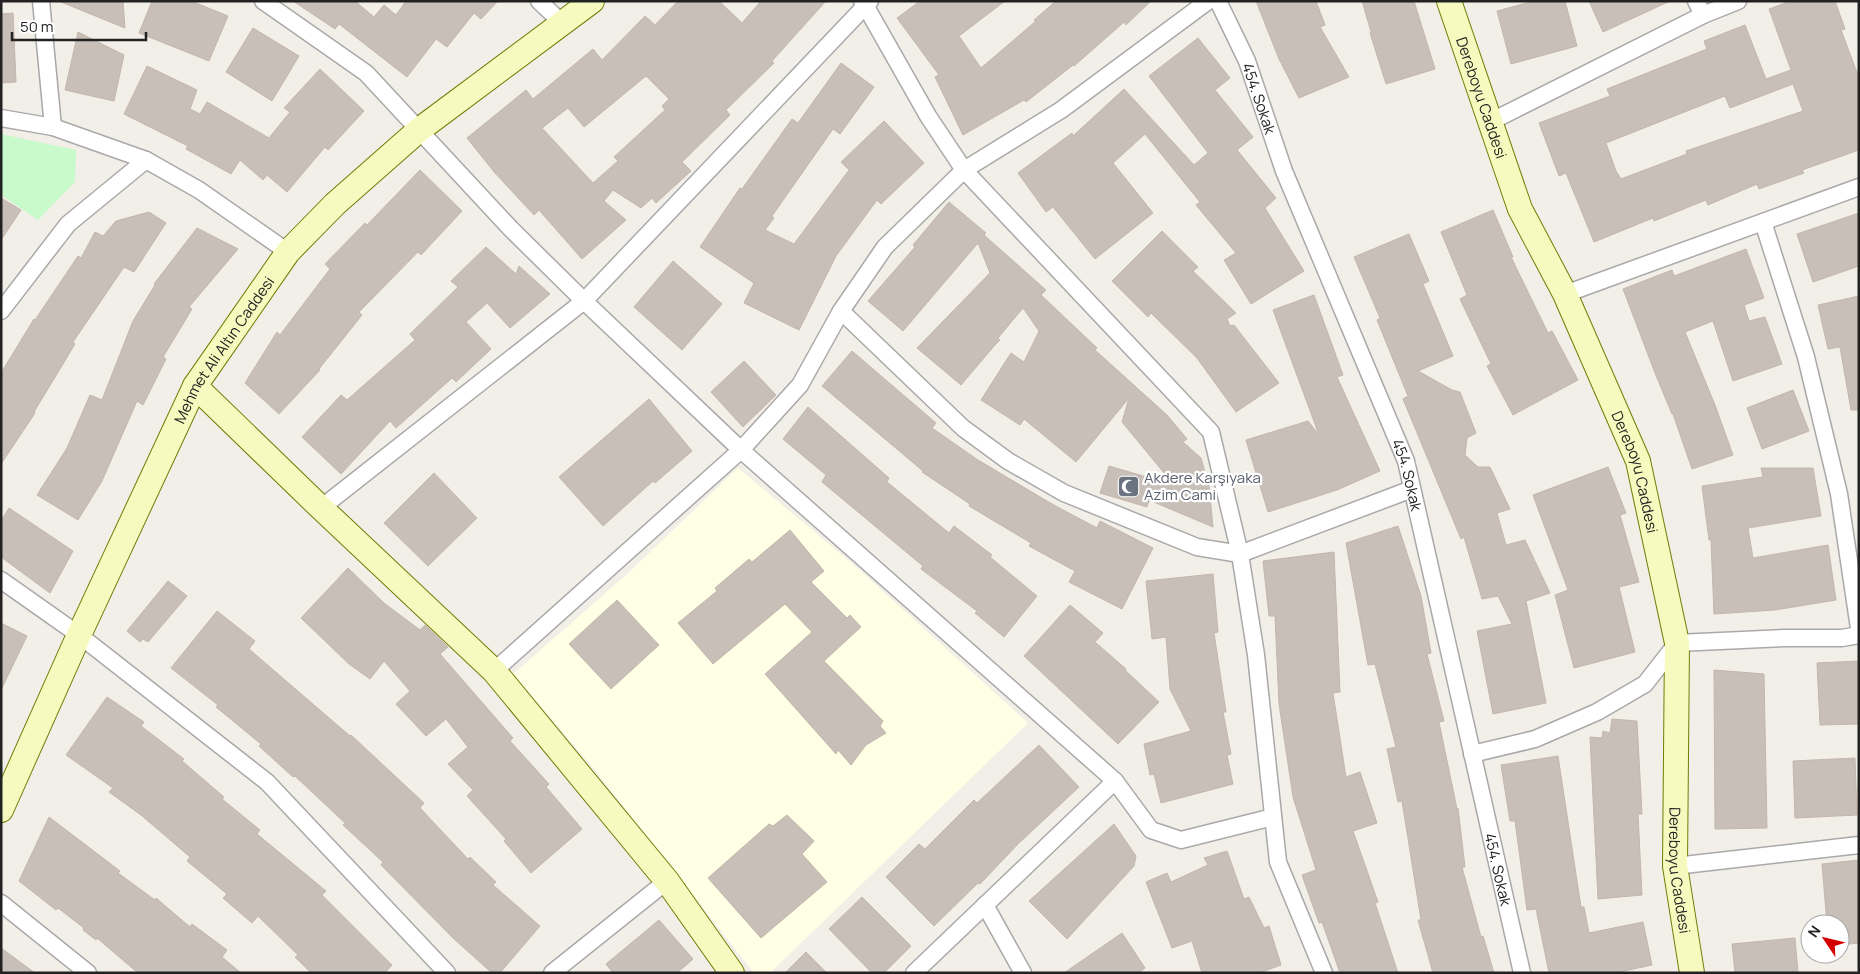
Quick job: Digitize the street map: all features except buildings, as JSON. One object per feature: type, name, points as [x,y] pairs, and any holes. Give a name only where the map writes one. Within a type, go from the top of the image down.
[{"type":"street","points":[[41,1],[53,127]]},
{"type":"street","points":[[263,1],[366,73],[511,229],[584,301],[741,450],[1115,781],[1151,830],[1181,840],[1274,817]]},
{"type":"street","points":[[539,1],[563,24]]},
{"type":"street","name":"Mehmet Ali Altın Caddesi","points":[[2,808],[79,635],[195,386],[288,252],[335,204],[419,130],[592,1]]},
{"type":"street","points":[[494,670],[741,450],[800,384],[841,311],[885,247],[964,170],[1061,110],[1208,1]]},
{"type":"street","name":"454. Sokak","points":[[1218,1],[1247,61],[1284,171],[1406,461],[1522,973]]},
{"type":"street","name":"Dereboyu Caddesi","points":[[1450,1],[1520,209],[1565,294],[1638,461],[1676,643],[1675,866],[1692,973]]},
{"type":"street","points":[[1490,122],[1700,8],[1738,1]]},
{"type":"street","points":[[321,508],[584,301],[866,2],[928,116],[964,170],[1212,432],[1240,554],[1256,654],[1278,862],[1324,973]]},
{"type":"street","points":[[1,118],[53,127],[146,160],[199,190],[288,252]]},
{"type":"street","points":[[1,311],[68,224],[146,160]]},
{"type":"street","points":[[1565,294],[1859,187]]},
{"type":"street","points":[[1763,222],[1806,357],[1839,494],[1859,628]]},
{"type":"street","points":[[841,311],[963,428],[1008,462],[1064,493],[1197,547],[1240,554],[1412,490]]},
{"type":"street","points":[[195,386],[321,508],[494,670],[667,881],[732,973]]},
{"type":"street","points":[[1,580],[79,635],[267,782],[446,973]]},
{"type":"street","points":[[1472,754],[1535,739],[1597,712],[1645,684],[1676,643],[1785,638],[1842,638],[1859,635]]},
{"type":"street","points":[[914,973],[1115,781]]},
{"type":"street","points":[[1675,866],[1859,845]]},
{"type":"street","points":[[552,973],[667,881]]},
{"type":"street","points":[[1,903],[88,973]]},
{"type":"street","points":[[985,905],[1023,973]]},
{"type":"shaded area","points":[[738,468],[854,565],[1028,723],[770,973],[754,973],[594,769],[513,674],[625,576]]},
{"type":"green space","points":[[1,134],[76,150],[75,182],[38,220],[1,195]]},
{"type":"place","name":"Akdere Karşıyaka Azim Cami","points":[[1128,486]]}]
